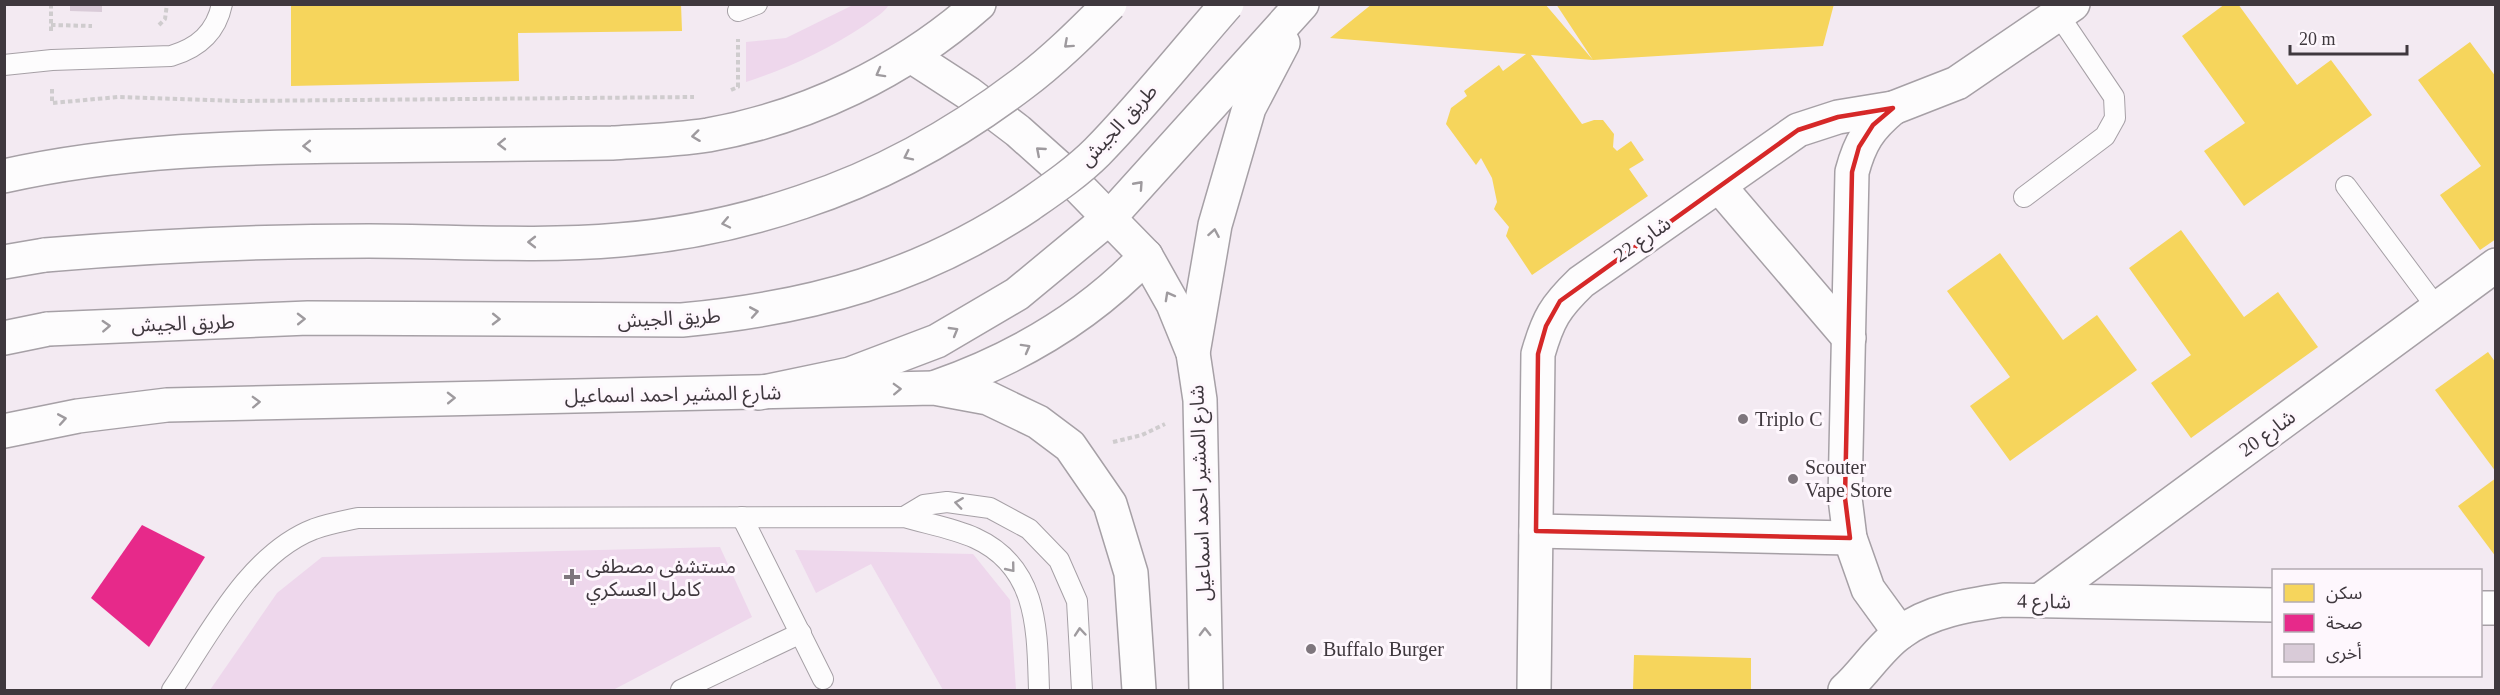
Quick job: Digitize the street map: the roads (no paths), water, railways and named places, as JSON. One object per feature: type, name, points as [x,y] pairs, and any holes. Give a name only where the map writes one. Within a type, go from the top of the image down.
[{"type":"main road","points":[[4,262],[45,255],[151,246],[277,241],[618,240],[681,232],[742,219],[823,194],[862,179],[918,151],[972,119],[1023,83],[1110,4]]},
{"type":"main road","name":"طريق الجيش","points":[[4,338],[48,329],[308,318],[682,320],[796,305],[850,291],[904,272],[956,248],[1006,221],[1053,189],[1096,153],[1227,4]]},
{"type":"main road","points":[[759,393],[850,374],[937,341],[1017,294],[1109,218],[1302,4]]},
{"type":"main road","points":[[1193,353],[1215,225],[1249,108],[1302,4]]},
{"type":"main road","name":"شارع 22","points":[[1534,690],[1538,354],[1546,326],[1560,301],[1581,282],[1798,130],[1838,117],[1893,108],[1958,83],[2066,9]]},
{"type":"main road","points":[[4,177],[118,156],[194,149],[612,143],[707,135],[807,108],[847,91],[911,56],[963,10]]},
{"type":"main road","name":"شارع المشير احمد اسماعيل","points":[[911,56],[968,93],[1018,131],[1065,173],[1146,256],[1173,303],[1193,353],[1200,400],[1206,690]]},
{"type":"main road","points":[[1893,108],[1873,124],[1859,147],[1852,172],[1845,498],[1850,538],[1868,589],[1900,633]]},
{"type":"main road","points":[[1719,186],[1849,338]]},
{"type":"main road","points":[[934,388],[984,369],[1051,334],[1087,311],[1120,283],[1146,256]]},
{"type":"main road","name":"شارع 20","points":[[2039,601],[2496,265]]},
{"type":"main road","name":"شارع المشير احمد اسماعيل","points":[[4,431],[78,416],[167,405],[934,388],[988,398],[1038,422],[1070,446],[1110,504],[1131,573],[1139,690]]},
{"type":"main road","points":[[1536,531],[1850,538]]},
{"type":"main road","name":"شارع 4","points":[[1845,690],[1900,633],[1932,616],[1967,605],[2003,600],[2272,605]]},
{"type":"lane","points":[[4,65],[52,60],[154,57],[188,51],[201,42],[212,29],[222,4]]},
{"type":"lane","points":[[738,11],[757,4]]},
{"type":"lane","points":[[2024,197],[2105,136],[2115,118],[2114,97],[2066,9]]},
{"type":"lane","points":[[2346,186],[2437,308]]},
{"type":"lane","points":[[904,517],[924,505],[947,502],[990,508],[1029,529],[1059,560],[1077,601],[1082,690]]},
{"type":"lane","points":[[742,517],[823,679]]},
{"type":"lane","points":[[172,690],[241,588],[273,554],[313,530],[358,518],[742,517],[904,517],[977,538],[1002,557],[1022,581],[1034,610],[1039,690]]},
{"type":"lane","points":[[681,690],[801,633]]},
{"type":"place","name":"Triplo C","points":[[1743,419]]},
{"type":"place","name":"Scouter Vape Store","points":[[1793,479]]},
{"type":"place","name":"مستشفى مصطفى كامل العسكري","points":[[572,577]]},
{"type":"place","name":"Buffalo Burger","points":[[1311,649]]}]
